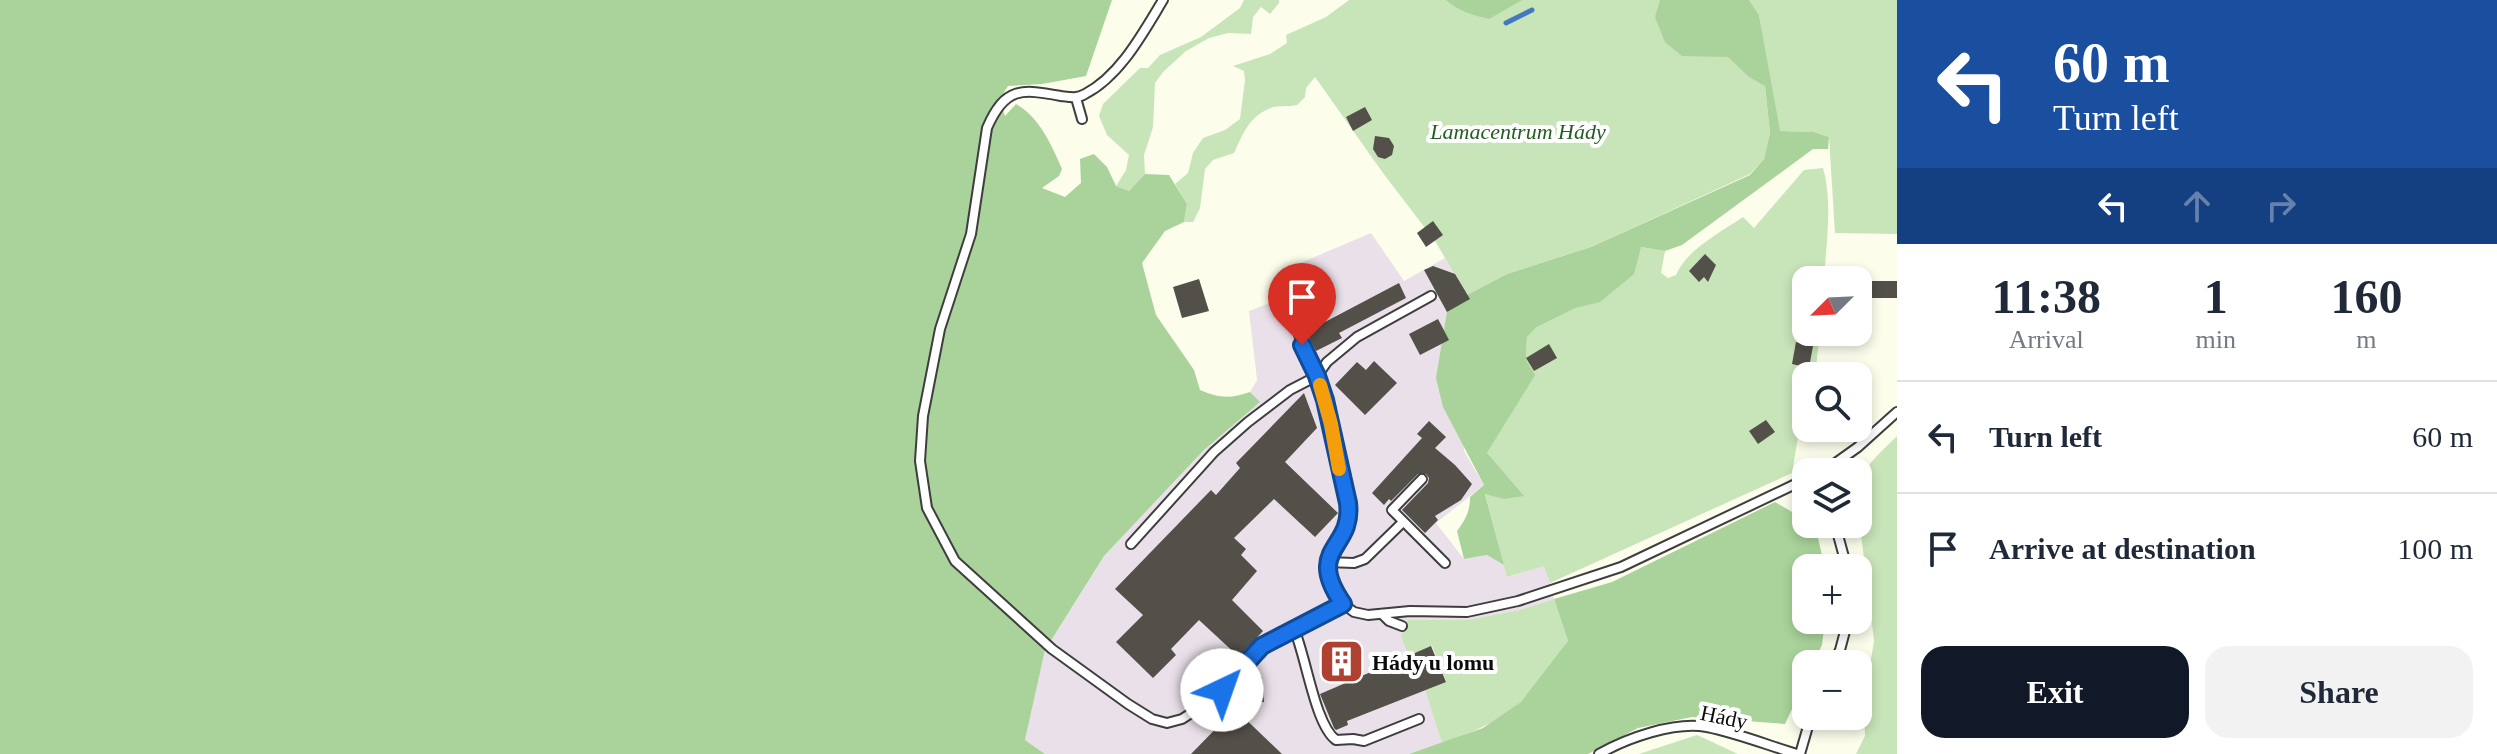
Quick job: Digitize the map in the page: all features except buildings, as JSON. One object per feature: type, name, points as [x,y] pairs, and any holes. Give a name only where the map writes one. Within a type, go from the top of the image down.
[{"type":"lane","points":[[1163,0],[1121,63],[1086,94],[1076,98],[1031,90],[1017,91],[998,106],[987,128],[971,234],[940,329],[923,416],[920,461],[927,508],[955,561],[1028,629],[1128,704],[1160,721],[1175,722],[1210,701],[1262,646],[1343,604]]},
{"type":"lane","points":[[1076,98],[1082,119]]},
{"type":"lane","points":[[1131,544],[1214,452],[1290,390],[1317,376],[1327,362],[1357,337],[1431,296]]},
{"type":"lane","points":[[1288,301],[1293,326],[1317,376],[1331,424],[1350,517],[1330,552],[1327,562],[1329,577],[1343,604],[1354,612],[1368,615],[1410,611],[1467,612],[1518,601],[1621,567],[1792,486]]},
{"type":"lane","points":[[1842,458],[1897,412]]},
{"type":"lane","points":[[1422,479],[1392,510],[1445,563]]},
{"type":"lane","points":[[1327,562],[1354,563],[1365,559],[1403,522]]},
{"type":"lane","points":[[1382,614],[1389,621],[1402,626]]},
{"type":"lane","points":[[1294,629],[1303,647],[1317,706],[1329,735],[1336,740],[1364,741],[1419,719]]},
{"type":"lane","name":"Hády","points":[[1599,754],[1612,746],[1661,729],[1704,726],[1798,754]]},
{"type":"lane","points":[[1798,754],[1806,730]]},
{"type":"shaded area","points":[[1371,233],[1404,281],[1445,258],[1470,299],[1464,451],[1484,485],[1436,523],[1464,559],[1487,555],[1504,565],[1508,577],[1545,565],[1554,599],[1519,610],[1467,620],[1408,620],[1431,646],[1446,682],[1426,690],[1442,743],[1409,754],[1045,754],[1025,740],[1045,650],[1104,556],[1204,450],[1259,402],[1250,392],[1257,380],[1249,311],[1270,303],[1276,297],[1279,272]]},
{"type":"green space","points":[[0,0],[1112,0],[1086,76],[1008,86],[999,100],[1005,116],[1016,104],[1032,117],[1054,150],[1062,169],[1059,176],[1042,188],[1065,197],[1081,183],[1080,159],[1094,154],[1107,167],[1116,186],[1129,191],[1145,174],[1169,175],[1187,204],[1184,222],[1165,231],[1142,263],[1156,315],[1194,370],[1200,390],[1225,397],[1250,392],[1260,402],[1204,450],[1104,556],[1045,650],[1025,740],[1045,754],[0,754]]},
{"type":"green space","points":[[1244,0],[1279,0],[1279,3],[1270,14],[1261,7],[1253,17],[1251,34],[1228,33],[1209,38],[1186,51],[1163,72],[1155,83],[1153,127],[1144,155],[1145,174],[1129,191],[1116,186],[1126,170],[1129,155],[1107,135],[1099,116],[1103,104],[1140,68],[1148,68],[1160,55],[1201,37],[1240,8]]},
{"type":"green space","name":"Lamacentrum Hády","points":[[1349,0],[1737,0],[1759,32],[1770,133],[1764,159],[1750,174],[1591,247],[1507,274],[1467,295],[1435,241],[1315,77],[1306,88],[1305,97],[1297,105],[1263,111],[1248,126],[1234,153],[1213,160],[1205,169],[1200,208],[1193,222],[1184,222],[1187,204],[1175,184],[1188,173],[1193,153],[1203,138],[1225,130],[1240,119],[1244,71],[1233,66],[1270,54],[1287,43],[1286,35],[1326,17]]},
{"type":"green space","points":[[1446,0],[1522,0],[1489,19],[1461,10]]},
{"type":"green space","points":[[1660,0],[1749,0],[1759,15],[1780,131],[1814,132],[1829,137],[1828,149],[1813,149],[1682,245],[1665,251],[1641,247],[1634,274],[1600,302],[1576,308],[1537,327],[1527,337],[1526,360],[1535,375],[1487,453],[1524,496],[1504,499],[1485,494],[1504,565],[1487,555],[1464,559],[1457,531],[1467,515],[1470,497],[1484,485],[1443,407],[1436,378],[1447,312],[1469,299],[1467,295],[1507,274],[1591,247],[1750,175],[1764,159],[1770,133],[1765,86],[1749,77],[1728,57],[1682,56],[1665,42],[1655,17]]},
{"type":"green space","points":[[1749,0],[1897,0],[1897,234],[1835,233],[1829,137],[1814,132],[1779,131],[1759,15]]},
{"type":"green space","points":[[1823,168],[1828,209],[1827,238],[1825,266],[1792,266],[1792,346],[1818,346],[1817,362],[1792,362],[1792,442],[1797,442],[1792,458],[1792,473],[1550,583],[1544,566],[1507,577],[1485,493],[1504,499],[1487,453],[1534,375],[1526,360],[1527,337],[1537,327],[1576,308],[1601,301],[1641,247],[1665,251],[1661,273],[1668,278],[1676,275],[1696,249],[1743,217],[1754,228],[1804,170]]},
{"type":"green space","points":[[1897,436],[1897,754],[1856,754],[1865,730],[1872,730],[1872,554],[1863,554],[1862,538],[1872,538],[1872,462]]},
{"type":"green space","points":[[1775,502],[1792,512],[1792,538],[1818,538],[1822,554],[1792,554],[1792,634],[1823,634],[1820,650],[1792,650],[1792,709],[1785,724],[1692,717],[1638,728],[1588,754],[1409,754],[1483,728],[1521,702],[1568,641],[1554,599],[1612,582]]},
{"type":"green space","points":[[1554,599],[1568,641],[1540,681],[1521,702],[1494,721],[1442,743],[1425,689],[1446,681],[1432,646],[1409,656],[1401,636],[1408,620],[1467,620],[1519,610]]},
{"type":"green space","points":[[1697,735],[1738,754],[1639,754]]},
{"type":"waterway","points":[[1506,23],[1532,10]]},
{"type":"slow traffic","points":[[1320,385],[1339,469]]},
{"type":"place","name":"Hády u lomu","points":[[1341,662]]},
{"type":"route","points":[[1222,690],[1233,674],[1262,646],[1343,604],[1334,591],[1327,562],[1346,529],[1350,517],[1348,503],[1325,400],[1302,345]]}]
